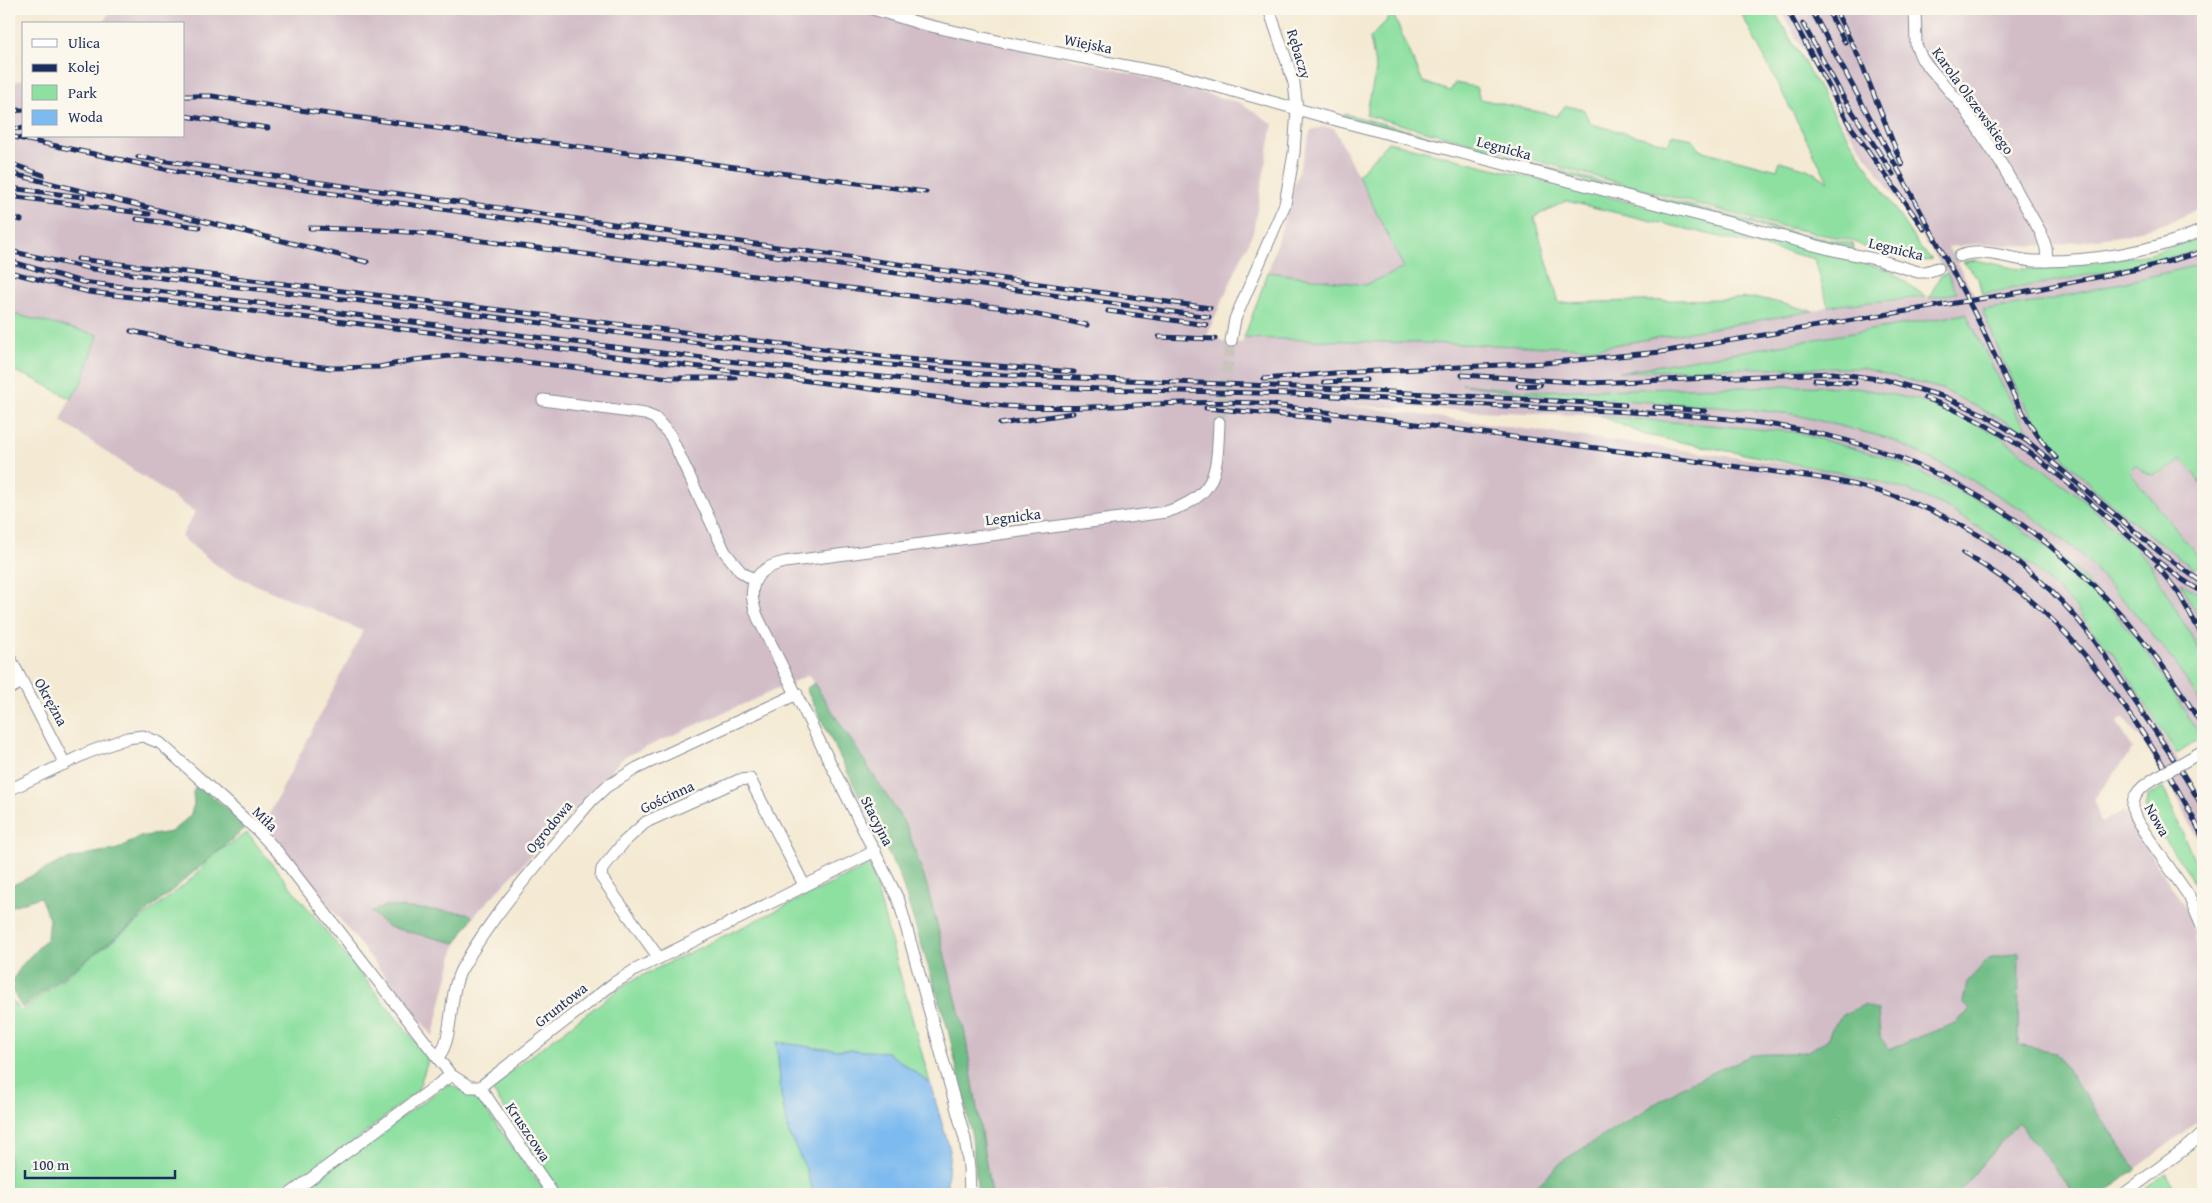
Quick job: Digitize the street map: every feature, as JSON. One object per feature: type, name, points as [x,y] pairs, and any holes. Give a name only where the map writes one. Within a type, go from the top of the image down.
[{"type":"street","name":"Wiejska","points":[[873,9],[922,24],[1002,42],[1182,76],[1297,109]]},
{"type":"street","name":"Rębaczy","points":[[1269,9],[1292,77],[1297,109]]},
{"type":"street","name":"Karola Olszewskiego","points":[[1915,9],[1916,45],[1922,59],[1965,109],[2002,165],[2041,233],[2046,248],[2047,261]]},
{"type":"street","name":"Legnicka","points":[[1297,109],[1833,250],[1880,260],[1918,272],[1926,272],[1938,268]]},
{"type":"street","points":[[1231,341],[1235,319],[1285,204],[1291,177],[1297,109]]},
{"type":"street","points":[[1960,256],[1974,252],[2010,259],[2047,261],[2083,258],[2147,248],[2177,241],[2203,230]]},
{"type":"street","points":[[543,400],[644,414],[655,418],[670,435],[731,561],[740,571],[755,581]]},
{"type":"street","name":"Legnicka","points":[[755,581],[765,568],[784,562],[1166,512],[1186,506],[1200,498],[1213,479],[1219,422]]},
{"type":"street","name":"Stacyjna","points":[[755,581],[751,595],[754,608],[899,901],[965,1140],[970,1167],[969,1193]]},
{"type":"street","name":"Okrężna","points":[[9,656],[65,764]]},
{"type":"street","points":[[9,689],[22,682]]},
{"type":"street","name":"Ogrodowa","points":[[438,1057],[446,1044],[453,994],[461,971],[497,916],[591,801],[606,787],[636,768],[797,694]]},
{"type":"street","name":"Miła","points":[[9,790],[127,738],[144,736],[160,743],[258,831],[277,851],[438,1057]]},
{"type":"street","name":"Nowa","points":[[2203,752],[2142,786],[2136,793],[2133,801],[2133,813],[2189,896],[2203,929]]},
{"type":"street","name":"Gościnna","points":[[659,958],[601,877],[602,869],[624,842],[646,822],[739,780],[750,779],[804,885]]},
{"type":"street","name":"Gruntowa","points":[[480,1087],[614,983],[659,958],[875,851]]},
{"type":"street","points":[[438,1057],[452,1075],[470,1087],[480,1087]]},
{"type":"street","points":[[290,1194],[452,1075]]},
{"type":"street","name":"Kruszcowa","points":[[480,1087],[552,1194]]},
{"type":"street","points":[[2124,1194],[2203,1132]]},
{"type":"shaded area","points":[[111,9],[886,9],[1241,103],[1273,124],[1253,232],[1206,337],[1218,338],[1222,342],[1242,343],[1244,338],[1596,348],[1813,311],[1828,306],[1929,298],[1957,293],[1947,273],[1843,122],[1780,9],[2203,9],[2203,206],[2173,221],[2126,235],[2048,246],[1976,244],[1948,247],[1975,296],[2099,274],[2203,249],[2203,264],[2040,302],[1982,311],[2009,372],[2031,415],[2056,446],[2078,471],[2118,509],[2203,575],[2203,596],[2181,584],[2203,626],[2203,658],[2149,562],[2084,500],[1997,434],[1851,387],[1792,386],[1528,391],[1473,386],[1523,394],[1716,406],[1793,414],[1887,438],[1957,472],[2026,512],[2081,554],[2137,615],[2176,664],[2203,707],[2203,739],[2143,646],[1892,459],[1794,432],[1601,416],[1331,405],[1369,408],[1794,465],[1862,477],[1907,490],[1943,505],[2001,542],[2032,566],[2064,596],[2105,646],[2111,650],[2203,800],[2203,850],[2169,781],[2124,718],[2117,722],[2133,749],[2094,799],[2101,823],[2123,811],[2191,917],[2203,993],[2203,1107],[2199,1120],[2136,1169],[2055,1052],[2018,1045],[2019,952],[1989,959],[1967,982],[1963,1003],[1970,1010],[1955,1023],[1889,1049],[1880,1037],[1877,1011],[1832,1028],[1827,1040],[1806,1052],[1752,1055],[1687,1084],[1628,1119],[1564,1160],[1538,1185],[1533,1194],[991,1194],[965,1034],[927,886],[907,827],[809,675],[624,757],[473,917],[467,913],[371,912],[388,927],[456,943],[433,1036],[264,824],[363,631],[224,571],[181,537],[195,512],[61,421],[95,334],[9,313],[9,85],[22,80],[22,138],[185,138],[185,22],[104,22]],"holes":[[[1966,315],[2018,417],[2032,435],[1942,389],[1862,368],[1722,368],[1625,372]]]},
{"type":"shaded area","points":[[1322,127],[1334,128],[1404,268],[1365,285],[1268,272],[1311,130]]},
{"type":"shaded area","points":[[2182,459],[2203,486],[2203,561],[2130,471],[2136,466],[2146,474],[2159,476]]},
{"type":"shaded area","points":[[2018,1122],[2075,1194],[1957,1194]]},
{"type":"green space","points":[[1739,9],[1773,9],[1841,126],[1920,248],[1932,259],[1921,262],[1868,249],[1853,241],[1776,225],[1366,115],[1376,70],[1370,38],[1393,14],[1423,82],[1450,91],[1455,83],[1476,87],[1480,99],[1557,116],[1565,106],[1583,109],[1591,124],[1668,144],[1672,135],[1693,139],[1699,150],[1777,170],[1780,161],[1807,169],[1828,181]]},
{"type":"green space","points":[[1346,114],[1801,235],[1853,244],[1854,249],[1811,240],[1342,116]]},
{"type":"green space","points":[[1388,142],[1742,230],[1889,270],[1926,297],[1828,306],[1815,259],[1566,201],[1534,217],[1559,303],[1759,298],[1813,311],[1596,348],[1244,338],[1268,272],[1365,285],[1404,268],[1358,175]]},
{"type":"green space","points":[[2203,236],[2203,249],[2121,269],[1982,294],[1978,278],[1963,262],[1976,260],[2018,269],[2048,269],[2151,254]]},
{"type":"green space","points":[[2203,264],[2203,485],[2182,459],[2160,474],[2149,474],[2142,471],[2136,465],[2129,471],[2203,562],[2194,569],[2127,517],[2065,459],[2031,414],[2017,389],[1982,310],[2040,302]]},
{"type":"green space","points":[[1947,273],[1957,293],[1929,298],[1940,276]]},
{"type":"green space","points":[[9,313],[98,335],[82,382],[71,399],[32,378],[9,369]]},
{"type":"green space","points":[[1966,314],[2018,417],[2033,436],[1942,389],[1862,368],[1722,368],[1619,372]]},
{"type":"green space","points":[[1462,384],[1528,391],[1792,386],[1851,387],[1919,400],[1997,434],[2084,500],[2149,562],[2202,655],[2203,707],[2176,664],[2137,615],[2081,554],[2026,512],[1958,472],[1887,438],[1793,414],[1716,406],[1523,394]]},
{"type":"green space","points":[[1601,416],[1794,432],[1892,459],[1990,506],[2073,567],[2143,646],[2202,738],[2177,754],[2111,650],[2105,646],[2073,605],[2032,566],[2001,542],[1943,505],[1907,490],[1862,477],[1645,435]]},
{"type":"green space","points":[[2180,583],[2203,596],[2203,626]]},
{"type":"green space","points":[[814,683],[907,827],[927,886],[965,1034],[991,1194],[978,1194],[972,1137],[948,1029],[900,877],[806,689]]},
{"type":"green space","points":[[197,785],[249,825],[129,927],[22,1008],[9,985],[23,964],[47,938],[49,919],[40,897],[9,907],[9,887],[60,862],[118,849],[139,837],[171,832],[190,816],[194,804],[193,792]]},
{"type":"green space","points":[[2163,787],[2203,881],[2203,903],[2187,871],[2155,825],[2145,807],[2148,796]]},
{"type":"green space","points":[[247,833],[427,1056],[427,1064],[418,1090],[365,1133],[281,1194],[14,1194],[9,1191],[9,996],[20,1012],[177,891],[198,873],[210,857]]},
{"type":"green space","points":[[870,865],[930,1083],[887,1052],[824,1049],[777,1042],[781,1095],[789,1134],[806,1169],[814,1194],[561,1194],[490,1087],[627,983]]},
{"type":"green space","points":[[386,906],[467,913],[473,917],[456,943],[388,927],[371,912]]},
{"type":"green space","points":[[2019,952],[2018,1045],[2055,1052],[2136,1169],[2103,1194],[2075,1194],[2018,1122],[1957,1194],[1533,1194],[1538,1185],[1564,1160],[1687,1084],[1752,1055],[1806,1052],[1827,1040],[1832,1028],[1843,1015],[1864,1005],[1878,1011],[1880,1037],[1889,1049],[1955,1023],[1970,1010],[1963,1003],[1967,982],[1989,959]]},
{"type":"green space","points":[[448,1084],[476,1097],[547,1194],[296,1194]]},
{"type":"green space","points":[[2166,1173],[2179,1194],[2139,1194]]},
{"type":"water","points":[[777,1042],[824,1049],[887,1052],[930,1083],[950,1150],[946,1194],[814,1194],[806,1169],[789,1134],[781,1095]]},
{"type":"tunnel","points":[[1938,268],[1960,256]]},
{"type":"tunnel","points":[[1219,422],[1231,341]]},
{"type":"railway","points":[[1787,9],[1849,124],[1924,229]]},
{"type":"railway","points":[[1811,9],[1983,329],[2009,387],[2030,423],[2056,458]]},
{"type":"railway","points":[[1827,9],[1845,42]]},
{"type":"railway","points":[[1835,9],[1860,60],[1902,165]]},
{"type":"railway","points":[[1803,24],[1843,97],[1893,174]]},
{"type":"railway","points":[[185,96],[212,96],[284,108],[926,192]]},
{"type":"railway","points":[[9,111],[22,110]]},
{"type":"railway","points":[[185,116],[268,128]]},
{"type":"railway","points":[[9,129],[22,128]]},
{"type":"railway","points":[[9,136],[179,172],[1209,317]]},
{"type":"railway","points":[[138,157],[1210,308]]},
{"type":"railway","points":[[9,163],[43,175]]},
{"type":"railway","points":[[9,173],[367,262]]},
{"type":"railway","points":[[9,188],[83,197]]},
{"type":"railway","points":[[9,196],[149,214]]},
{"type":"railway","points":[[9,217],[21,220]]},
{"type":"railway","points":[[137,219],[199,227]]},
{"type":"railway","points":[[310,228],[421,233],[1004,308],[1087,325]]},
{"type":"railway","points":[[9,251],[93,269],[186,281],[422,308],[818,358],[983,374],[1318,388],[1625,405]]},
{"type":"railway","points":[[1264,379],[1335,373],[1544,363],[1661,352],[2033,290],[2147,267],[2203,252]]},
{"type":"railway","points":[[78,259],[906,359],[1074,372]]},
{"type":"railway","points":[[9,261],[82,282],[805,370],[978,384],[1316,395],[1672,414],[1759,423],[1802,430],[1886,453],[1936,474],[1983,499],[2027,529],[2068,562],[2107,599],[2142,639],[2174,682],[2203,727]]},
{"type":"railway","points":[[9,272],[89,292],[412,330],[1004,406],[1067,408],[1226,402],[1258,403],[1814,477],[1851,484],[1887,494],[1955,522],[2017,562],[2046,586],[2072,613],[2098,646],[2171,754],[2203,808]]},
{"type":"railway","points":[[1108,311],[1207,325]]},
{"type":"railway","points":[[131,331],[265,360],[331,368],[379,367],[414,360],[460,355],[671,378],[735,378]]},
{"type":"railway","points":[[1159,337],[1215,339]]},
{"type":"railway","points":[[1462,375],[1590,383],[1833,373],[1886,380],[1945,397],[1985,415],[2027,441],[2162,554],[2203,583]]},
{"type":"railway","points":[[1324,382],[1366,380]]},
{"type":"railway","points":[[1815,380],[1855,383]]},
{"type":"railway","points":[[1518,386],[1540,385]]},
{"type":"railway","points":[[1925,398],[1979,421],[2024,449],[2067,482],[2155,559],[2178,577],[2203,592]]},
{"type":"railway","points":[[1655,407],[1705,411]]},
{"type":"railway","points":[[1206,408],[1330,419]]},
{"type":"railway","points":[[1000,424],[1073,413]]},
{"type":"railway","points":[[1963,553],[2016,588],[2039,607],[2080,649],[2099,672],[2145,737],[2180,793],[2203,838]]},
{"type":"railway","points":[[2157,566],[2178,592],[2203,637]]}]
